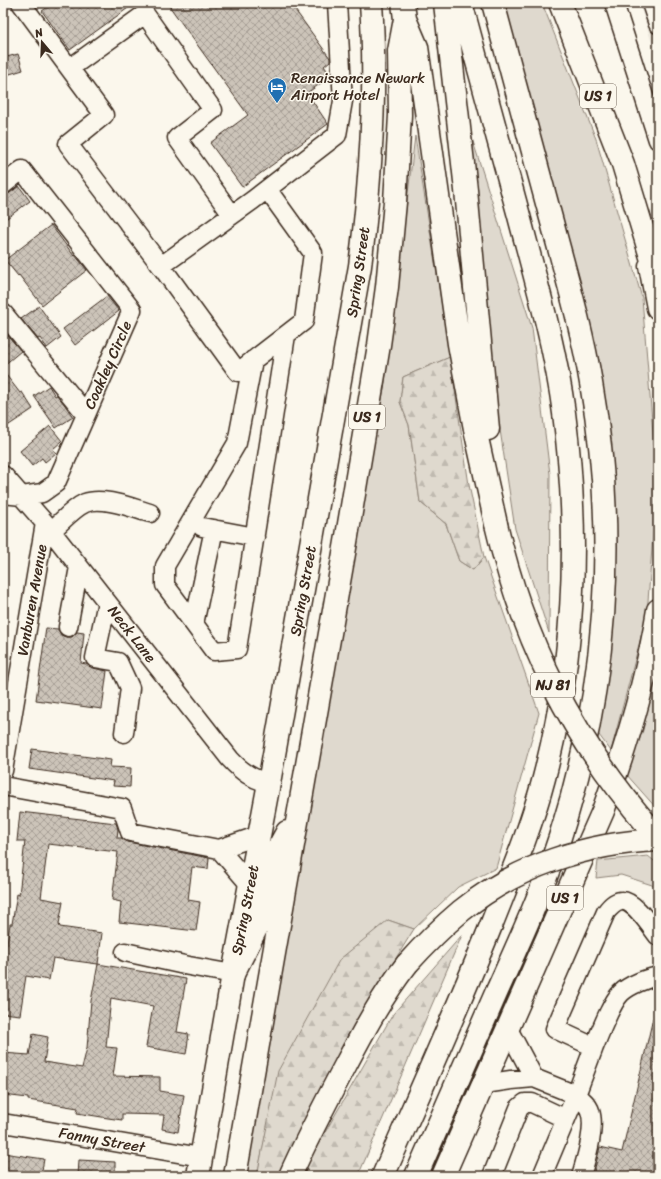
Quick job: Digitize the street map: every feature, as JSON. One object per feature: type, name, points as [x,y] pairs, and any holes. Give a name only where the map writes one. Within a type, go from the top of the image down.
[{"type":"main road","name":"Spring Street","points":[[200,1166],[360,266],[367,208],[371,150],[374,65],[371,3]]},
{"type":"main road","points":[[445,3],[466,198],[496,524]]},
{"type":"main road","points":[[383,1176],[473,970],[526,836],[543,780],[556,724],[566,667],[571,611],[573,554],[572,495],[567,438],[558,376],[538,287],[461,3]]},
{"type":"main road","points":[[416,1176],[521,937],[560,836],[576,780],[589,724],[599,668],[603,618],[606,552],[604,495],[599,438],[591,382],[572,297],[493,3]]},
{"type":"main road","name":"US 1","points":[[560,3],[613,136],[632,191],[650,262],[658,308]]},
{"type":"main road","points":[[404,11],[416,47],[461,351],[476,436],[496,524]]},
{"type":"main road","name":"US 1","points":[[235,1176],[379,345],[395,209],[399,144],[399,51],[404,11]]},
{"type":"main road","points":[[632,191],[658,280]]},
{"type":"main road","name":"NJ 81","points":[[496,524],[521,612],[537,652],[552,683],[577,728],[615,786],[655,834]]},
{"type":"main road","name":"US 1","points":[[444,1176],[586,851],[612,785],[639,703],[652,646],[658,610]]},
{"type":"main road","points":[[233,974],[259,923],[276,852],[298,812]]},
{"type":"main road","points":[[290,1176],[314,1124],[371,1016],[388,989],[407,964],[439,930],[462,910],[485,894],[509,880],[541,865],[590,849],[631,841],[655,834]]},
{"type":"street","points":[[161,266],[267,189],[337,135],[343,101],[336,3]]},
{"type":"street","points":[[614,3],[658,140]]},
{"type":"street","points":[[651,3],[658,24]]},
{"type":"street","points":[[24,4],[104,115],[68,144],[161,266],[238,372],[304,321],[313,253],[267,189]]},
{"type":"street","points":[[70,68],[145,14],[212,110],[177,138],[232,215]]},
{"type":"street","name":"Coakley Circle","points":[[3,185],[22,170],[132,310],[56,483],[42,493],[22,496],[3,494]]},
{"type":"street","points":[[3,313],[86,414]]},
{"type":"street","points":[[253,360],[237,443],[165,566],[165,585],[214,651],[237,649],[286,335]]},
{"type":"street","name":"Neck Lane","points":[[3,475],[48,527],[230,759],[244,773],[252,778],[269,783]]},
{"type":"street","points":[[48,527],[86,503],[103,501],[150,513]]},
{"type":"street","points":[[190,524],[254,537]]},
{"type":"street","name":"Vanburen Avenue","points":[[3,771],[48,527]]},
{"type":"street","points":[[194,624],[214,529]]},
{"type":"street","points":[[68,627],[79,567]]},
{"type":"street","points":[[107,602],[95,658],[118,662],[130,688],[124,733]]},
{"type":"street","points":[[3,786],[122,808],[130,832],[219,849],[260,835]]},
{"type":"street","points":[[219,849],[250,885]]},
{"type":"street","points":[[594,1047],[555,1030],[606,912],[614,903],[621,900],[627,901],[636,908],[658,936]]},
{"type":"street","points":[[125,952],[233,974]]},
{"type":"street","points":[[542,1176],[576,1095],[594,1047],[610,1011],[621,992],[645,979],[658,976]]},
{"type":"street","points":[[508,1029],[534,1078]]},
{"type":"street","points":[[484,1084],[534,1078],[576,1095],[584,1101],[590,1110],[592,1119],[587,1154],[581,1176]]},
{"type":"street","points":[[492,1176],[519,1108],[525,1103],[532,1103],[566,1119]]},
{"type":"street","name":"Fanny Street","points":[[3,1123],[200,1166]]},
{"type":"shaded area","points":[[639,3],[658,3],[658,62]]},
{"type":"green space","points":[[505,3],[542,3],[596,139],[642,298],[657,482],[647,614],[611,751],[596,731],[613,613],[615,489],[599,360],[558,220]]},
{"type":"green space","points":[[470,132],[532,328],[550,474],[549,633],[515,529],[489,357]]},
{"type":"green space","points":[[415,136],[450,357],[403,377],[400,402],[409,425],[420,502],[446,524],[459,561],[473,570],[484,557],[539,713],[496,868],[458,887],[414,929],[388,920],[279,1071],[257,1176],[245,1176],[385,382]]},
{"type":"green space","points":[[450,357],[469,485],[484,557],[473,570],[459,561],[446,524],[420,502],[409,425],[400,402],[403,377]]},
{"type":"green space","points":[[658,658],[658,810],[626,774],[643,730]]},
{"type":"green space","points":[[648,856],[658,864],[658,892],[652,885],[621,875],[596,878],[598,861]]},
{"type":"green space","points":[[388,920],[414,929],[353,1028],[282,1176],[257,1176],[278,1071],[340,959]]},
{"type":"green space","points":[[462,935],[358,1176],[300,1176],[393,1014]]},
{"type":"building","points":[[54,3],[135,3],[70,50],[42,11]]},
{"type":"building","name":"Renaissance Newark Airport Hotel","points":[[167,3],[290,3],[330,58],[330,61],[324,66],[331,76],[307,93],[328,124],[242,187],[210,143],[248,115]]},
{"type":"building","points":[[18,54],[23,70],[3,76],[3,58]]},
{"type":"building","points":[[19,186],[30,201],[3,221],[3,195],[10,193]]},
{"type":"building","points":[[51,225],[74,256],[75,255],[87,270],[42,305],[19,275],[18,276],[5,260]]},
{"type":"building","points":[[107,296],[119,311],[75,345],[63,329]]},
{"type":"building","points":[[39,306],[61,337],[47,348],[40,338],[38,339],[21,319]]},
{"type":"building","points":[[4,331],[21,351],[3,366],[3,332]]},
{"type":"building","points":[[3,371],[20,393],[22,392],[33,409],[3,429]]},
{"type":"building","points":[[49,386],[55,396],[57,395],[73,417],[56,428],[34,396]]},
{"type":"building","points":[[50,426],[62,441],[53,449],[56,453],[45,462],[42,458],[32,466],[20,451]]},
{"type":"building","points":[[46,628],[58,629],[61,635],[66,637],[72,637],[77,632],[84,633],[81,663],[93,668],[107,671],[102,709],[36,700]]},
{"type":"building","points":[[32,749],[111,760],[110,767],[131,768],[130,787],[113,786],[114,781],[29,769]]},
{"type":"building","points":[[20,812],[116,823],[118,829],[117,838],[122,838],[128,842],[209,858],[208,869],[192,867],[188,900],[200,902],[196,931],[119,922],[121,902],[112,900],[118,852],[48,844],[41,898],[63,902],[59,924],[60,927],[102,933],[98,964],[53,958],[49,980],[26,976],[20,1015],[3,1013],[3,968],[10,924],[12,924],[17,894],[19,895],[25,841],[17,841]]},
{"type":"building","points":[[98,964],[186,979],[177,1032],[189,1034],[186,1054],[146,1047],[153,1006],[111,998],[106,1047],[117,1048],[113,1076],[160,1077],[160,1091],[184,1095],[178,1132],[162,1129],[164,1115],[122,1114],[122,1120],[77,1113],[78,1108],[28,1100],[28,1098],[3,1095],[3,1053],[29,1055],[33,1034],[48,1037],[44,1062],[82,1068],[87,1048],[91,1001]]},
{"type":"building","points":[[653,1018],[658,1019],[658,1176],[593,1176],[600,1147],[622,1152]]},
{"type":"building","points":[[3,1153],[44,1159],[41,1176],[3,1176]]},
{"type":"building","points":[[79,1160],[115,1162],[115,1176],[78,1176]]},
{"type":"place","name":"Renaissance Newark Airport Hotel","points":[[277,104]]}]
